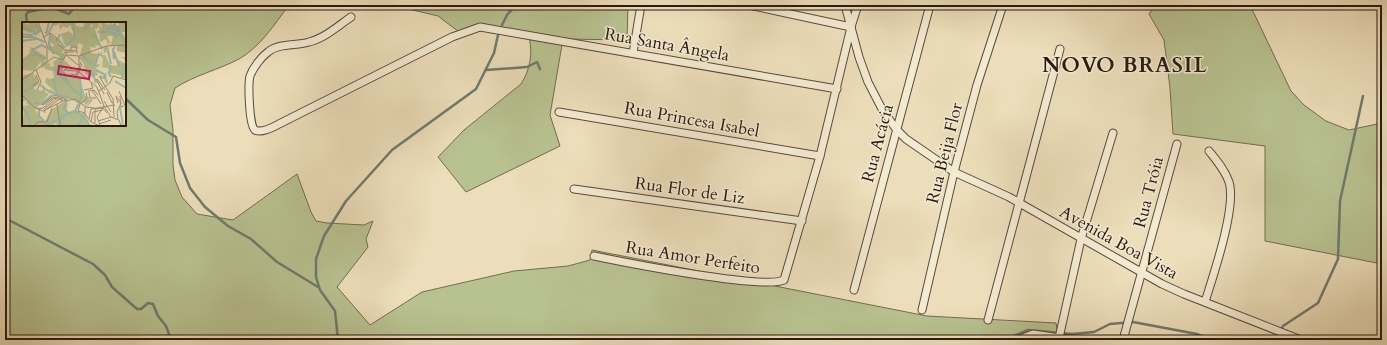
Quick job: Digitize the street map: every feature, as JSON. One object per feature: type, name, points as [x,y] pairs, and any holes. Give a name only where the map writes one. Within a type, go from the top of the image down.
[{"type":"street","points":[[633,53],[641,5]]},
{"type":"street","points":[[749,5],[851,27]]},
{"type":"street","name":"Avenida Boa Vista","points":[[845,5],[868,82],[876,99],[896,129],[906,139],[954,172],[1020,204],[1143,273],[1184,294],[1301,340]]},
{"type":"street","points":[[802,222],[837,89],[851,27],[858,5]]},
{"type":"street","name":"Rua Acácia","points":[[854,290],[930,5]]},
{"type":"street","name":"Rua Beija Flor","points":[[922,310],[954,172],[977,85],[1003,5]]},
{"type":"street","name":"Rua Santa Ângela","points":[[351,17],[316,40],[273,49],[265,54],[252,73],[249,84],[251,117],[253,128],[255,130],[262,131],[301,114],[452,37],[478,28],[491,28],[837,89]]},
{"type":"street","points":[[988,320],[1060,49]]},
{"type":"street","name":"Rua Princesa Isabel","points":[[559,112],[820,156]]},
{"type":"street","points":[[1059,338],[1082,239],[1113,133]]},
{"type":"street","name":"Rua Tróia","points":[[1124,340],[1177,144]]},
{"type":"street","points":[[1205,302],[1220,255],[1231,192],[1225,173],[1209,151]]},
{"type":"street","name":"Rua Flor de Liz","points":[[574,189],[802,222]]},
{"type":"street","name":"Rua Amor Perfeito","points":[[594,256],[697,274],[759,282],[780,282],[786,276],[802,222]]},
{"type":"street","points":[[1017,340],[1033,334],[1074,340]]},
{"type":"green space","points":[[5,5],[289,5],[260,42],[247,54],[231,63],[183,83],[175,88],[170,105],[173,130],[173,165],[175,180],[182,197],[197,214],[233,220],[297,174],[311,212],[316,221],[364,225],[373,221],[366,239],[368,247],[337,287],[370,325],[422,292],[514,271],[568,266],[590,260],[592,250],[927,316],[1056,323],[1059,340],[5,340]]},
{"type":"green space","points":[[392,5],[628,5],[627,40],[563,39],[550,115],[560,146],[466,192],[438,157],[464,130],[521,84],[527,73],[530,62],[531,50],[529,37],[490,28],[459,32],[438,16]]},
{"type":"green space","points":[[1155,5],[1250,5],[1291,91],[1304,105],[1326,121],[1349,130],[1382,123],[1382,264],[1265,241],[1265,146],[1173,134],[1170,88],[1164,40],[1149,14]]},
{"type":"waterway","points":[[27,22],[26,15],[28,12],[52,7],[69,14],[73,9],[73,5]]},
{"type":"waterway","points":[[502,25],[507,15],[516,5]]},
{"type":"waterway","points":[[338,340],[335,311],[320,290],[316,277],[316,259],[324,236],[346,201],[392,150],[476,89],[494,53],[498,35]]},
{"type":"waterway","points":[[486,70],[527,67],[537,62],[540,69]]},
{"type":"waterway","points":[[1275,340],[1283,326],[1318,303],[1338,259],[1340,201],[1363,96]]},
{"type":"waterway","points":[[126,99],[148,120],[176,137],[180,163],[190,188],[205,207],[228,226],[251,239],[277,262],[318,287]]},
{"type":"waterway","points":[[5,218],[93,264],[105,275],[112,287],[137,309],[141,309],[148,303],[153,304],[158,316],[166,326],[169,334],[166,340]]},
{"type":"waterway","points":[[1004,340],[1028,330],[1072,334],[1094,332],[1110,324],[1133,322],[1197,334],[1211,340]]},
{"type":"district","name":"NOVO BRASIL","points":[[1125,65]]}]
